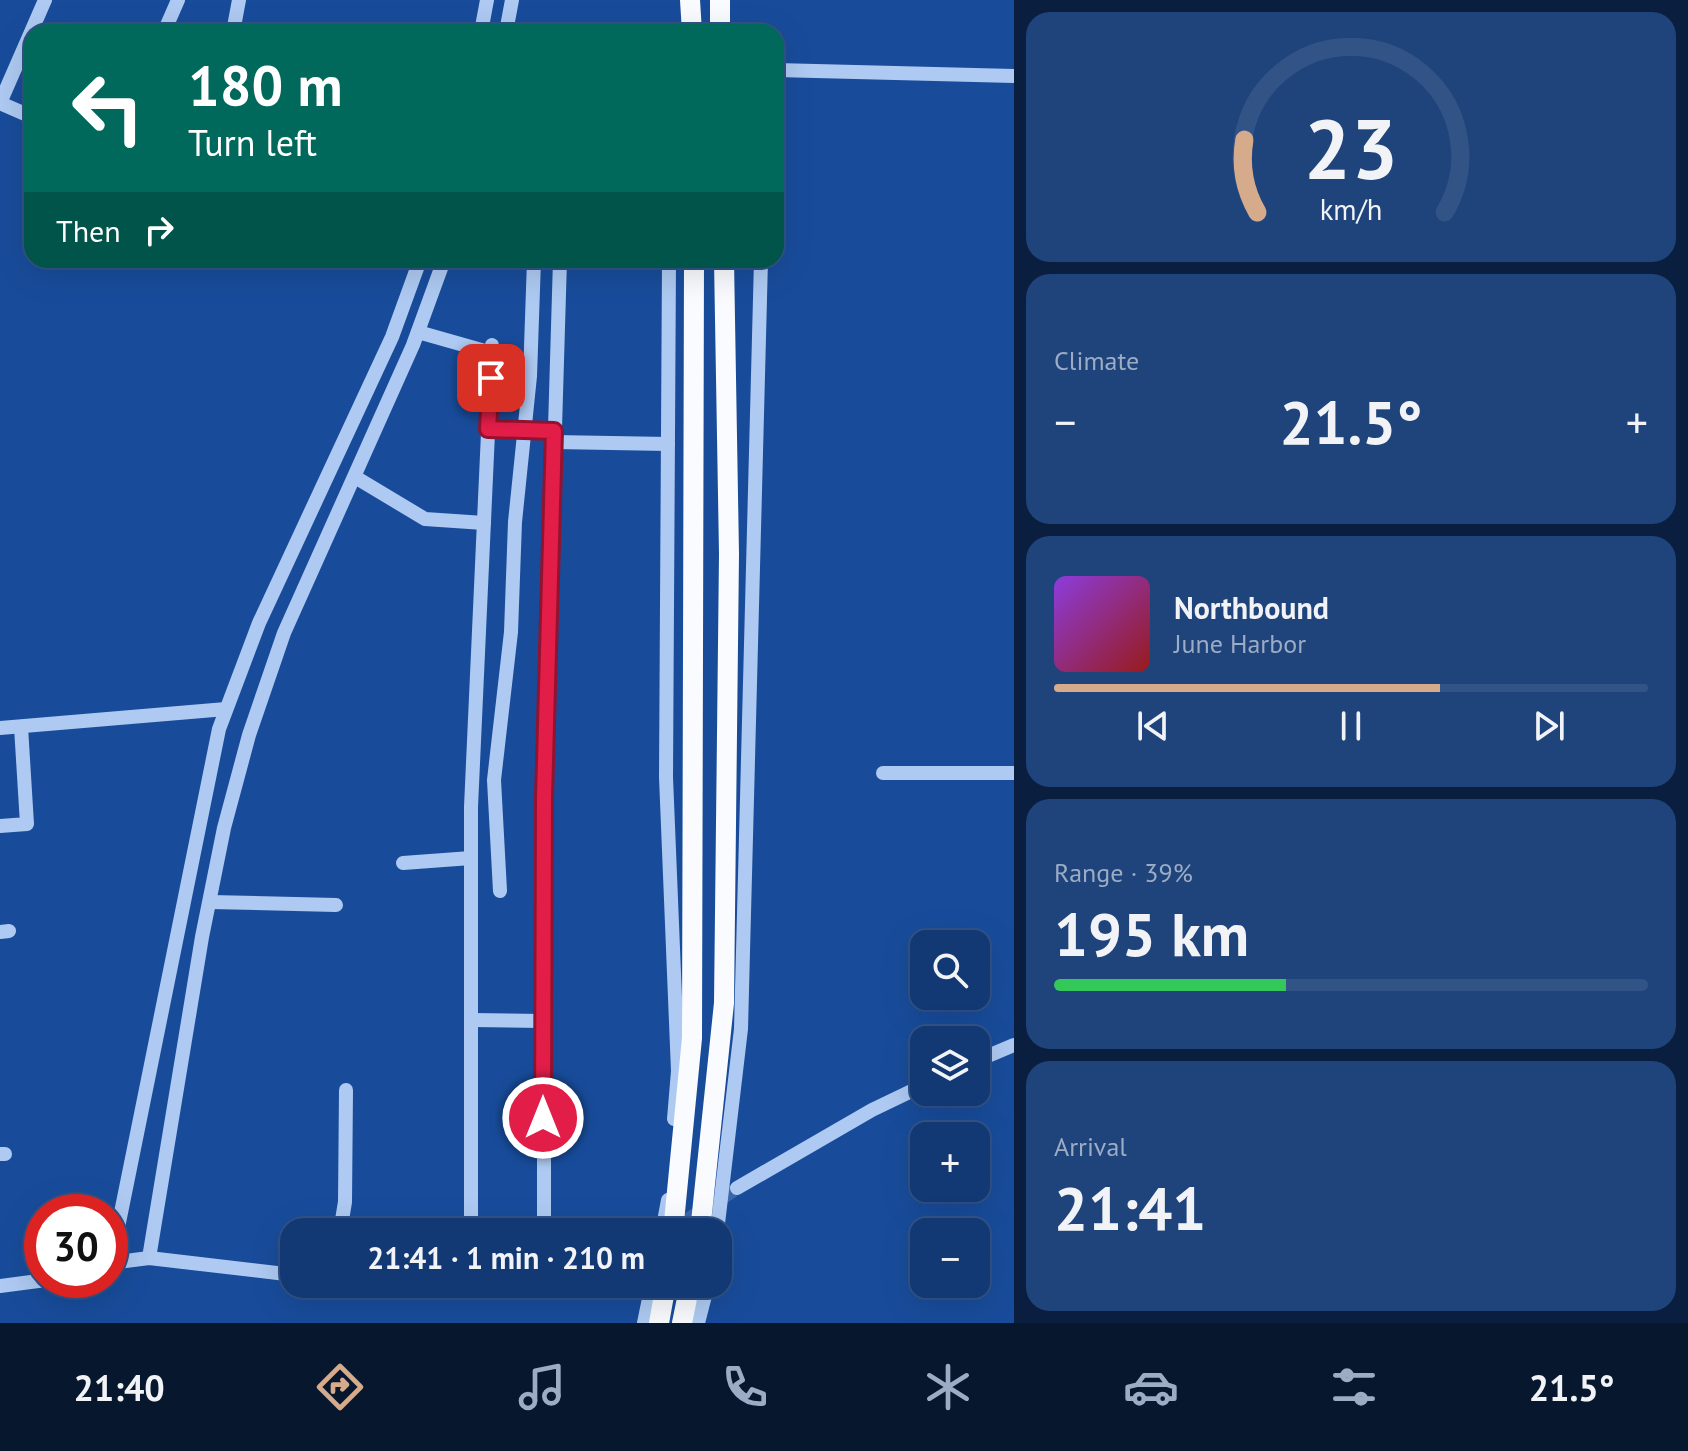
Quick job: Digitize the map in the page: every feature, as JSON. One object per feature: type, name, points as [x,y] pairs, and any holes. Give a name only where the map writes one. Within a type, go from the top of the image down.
[{"type":"main road","points":[[690,0],[692,24]]},
{"type":"main road","points":[[720,0],[720,24]]},
{"type":"main road","points":[[667,1218],[692,1038],[694,268]]},
{"type":"main road","points":[[701,1218],[724,1003],[729,554],[724,268]]},
{"type":"main road","points":[[659,1323],[663,1298]]},
{"type":"main road","points":[[682,1323],[687,1298]]},
{"type":"street","points":[[35,24],[45,0]]},
{"type":"street","points":[[168,24],[178,0]]},
{"type":"street","points":[[234,24],[239,0]]},
{"type":"street","points":[[482,24],[487,0]]},
{"type":"street","points":[[508,24],[512,0]]},
{"type":"street","points":[[24,48],[0,103],[24,114]]},
{"type":"street","points":[[784,70],[1014,76]]},
{"type":"street","points":[[123,1194],[196,826],[226,709],[259,623],[392,337],[417,268]]},
{"type":"street","points":[[149,1258],[224,828],[249,735],[284,633],[418,332],[441,268]]},
{"type":"street","points":[[500,891],[494,780],[511,632],[515,522],[525,430],[534,268]]},
{"type":"street","points":[[544,1218],[542,1021],[560,268]]},
{"type":"street","points":[[667,1218],[678,1071],[666,777],[669,268]]},
{"type":"street","points":[[719,1218],[741,1029],[761,268]]},
{"type":"street","points":[[418,332],[492,349],[471,858],[471,1218]]},
{"type":"street","points":[[488,429],[668,444]]},
{"type":"street","points":[[355,477],[425,519],[484,523]]},
{"type":"street","points":[[0,728],[226,709]]},
{"type":"street","points":[[0,826],[27,824],[21,727]]},
{"type":"street","points":[[883,773],[1014,773]]},
{"type":"street","points":[[403,863],[471,858]]},
{"type":"street","points":[[210,902],[336,905]]},
{"type":"street","points":[[471,1020],[542,1021]]},
{"type":"street","points":[[990,1055],[1014,1045]]},
{"type":"street","points":[[342,1218],[346,1090]]},
{"type":"street","points":[[737,1188],[872,1110],[910,1092]]},
{"type":"street","points":[[128,1260],[149,1258],[280,1273]]},
{"type":"street","points":[[0,1286],[24,1283]]},
{"type":"street","points":[[644,1323],[649,1298]]},
{"type":"street","points":[[698,1323],[704,1298]]},
{"type":"tunnel","points":[[691,1218],[737,1188]]},
{"type":"route","points":[[491,378],[488,429],[554,431],[544,798],[543,1118]]}]
